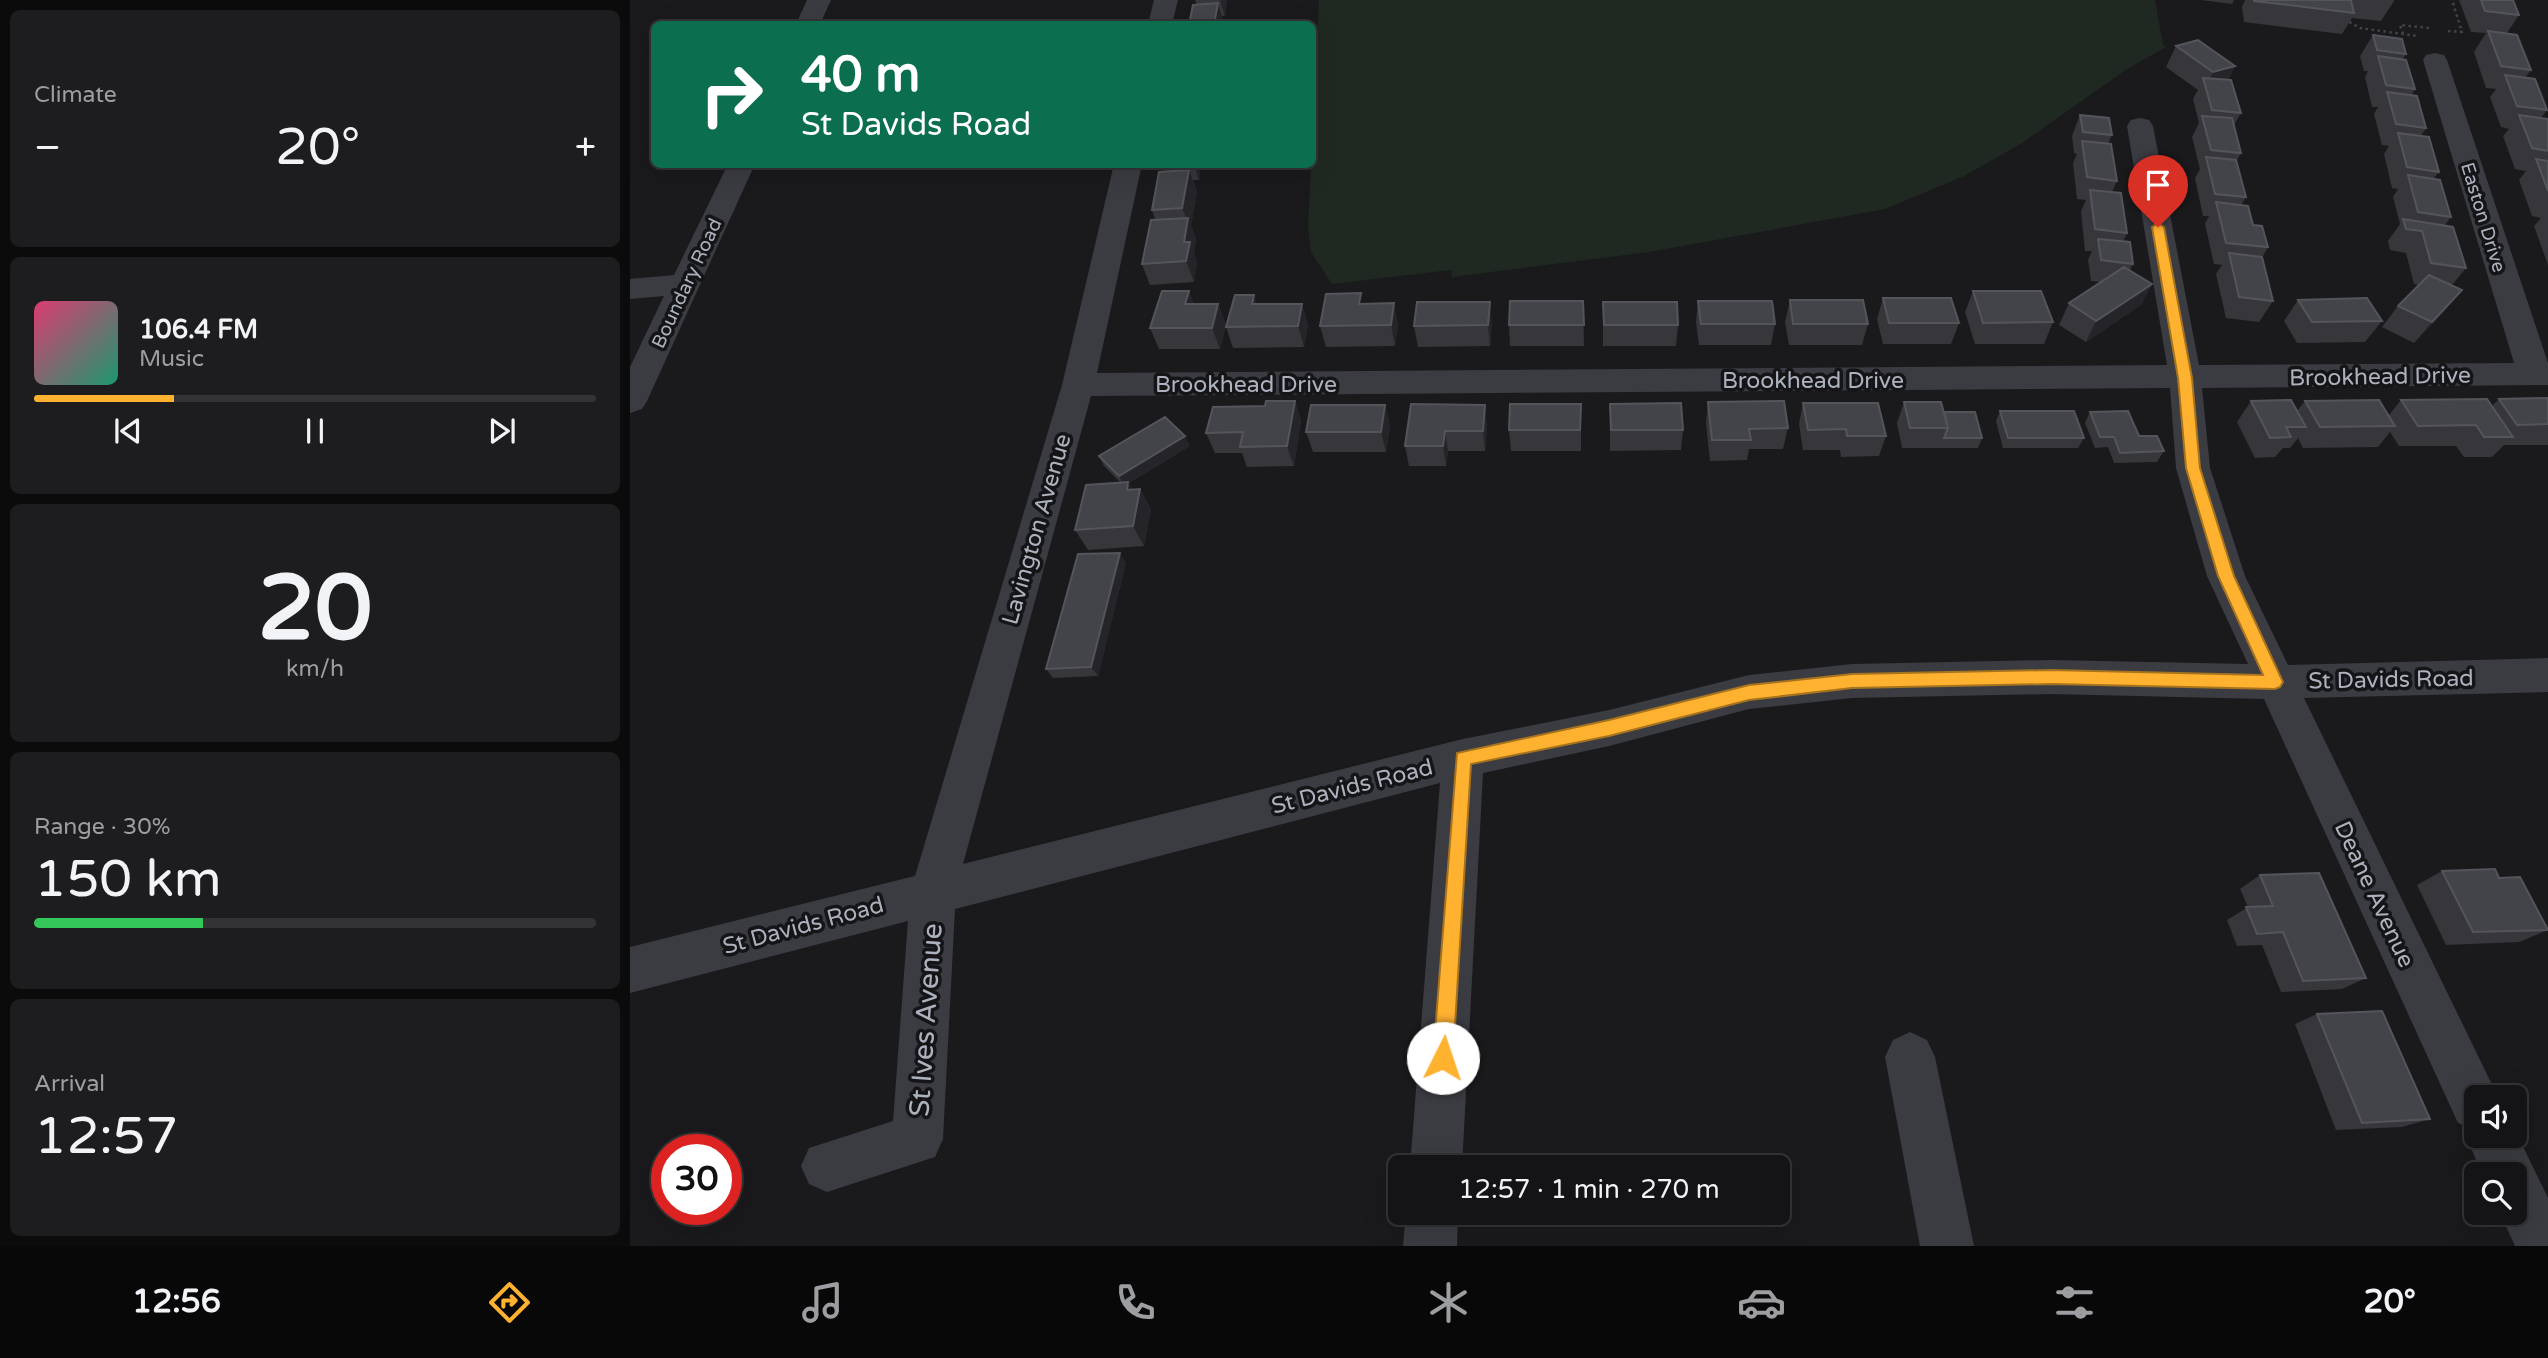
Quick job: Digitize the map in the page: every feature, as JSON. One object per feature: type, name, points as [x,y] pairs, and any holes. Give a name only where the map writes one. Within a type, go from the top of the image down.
[{"type":"street","points":[[809,21],[819,0]]},
{"type":"street","points":[[1161,21],[1166,0]]},
{"type":"street","name":"Easton Drive","points":[[2435,60],[2541,374]]},
{"type":"street","name":"Deane Avenue","points":[[2140,126],[2185,378],[2193,468],[2226,576],[2466,1085]]},
{"type":"street","name":"Boundary Road","points":[[630,401],[740,168]]},
{"type":"street","name":"Lavington Avenue","points":[[933,891],[1077,385],[1127,168]]},
{"type":"street","points":[[630,289],[687,284]]},
{"type":"street","name":"Brookhead Drive","points":[[1077,385],[2541,374]]},
{"type":"street","name":"St Davids Road","points":[[630,970],[1463,758],[1609,728],[1749,692],[1852,681],[2051,677],[2275,682],[2548,675]]},
{"type":"street","points":[[1437,1155],[1463,758]]},
{"type":"street","name":"St Ives Avenue","points":[[827,1166],[917,1139],[933,891]]},
{"type":"street","points":[[1910,1057],[1947,1246]]},
{"type":"street","points":[[2527,1212],[2543,1246]]},
{"type":"street","points":[[1430,1246],[1431,1225]]},
{"type":"path","points":[[2403,34],[2400,25],[2462,32],[2452,0]]},
{"type":"path","points":[[2335,15],[2360,28],[2445,40],[2451,51],[2435,60]]},
{"type":"shaded area","points":[[1319,0],[2155,0],[2163,45],[2166,47],[2127,69],[2022,143],[1964,176],[1885,209],[1649,252],[1452,277],[1451,270],[1332,284],[1311,252],[1308,227],[1311,168],[1316,168]]},
{"type":"building","points":[[2351,0],[2354,13],[2254,1]]},
{"type":"building","points":[[2481,0],[2513,0],[2519,15],[2485,11]]},
{"type":"building","points":[[1218,3],[1215,21],[1190,21],[1193,5]]},
{"type":"building","points":[[2488,31],[2517,35],[2531,70],[2501,66]]},
{"type":"building","points":[[2373,35],[2402,39],[2406,54],[2377,50]]},
{"type":"building","points":[[2198,40],[2235,66],[2213,72],[2176,46]]},
{"type":"building","points":[[2378,56],[2406,60],[2415,89],[2386,85]]},
{"type":"building","points":[[2505,75],[2535,79],[2547,110],[2517,106]]},
{"type":"building","points":[[2203,78],[2231,80],[2241,113],[2212,110]]},
{"type":"building","points":[[2387,92],[2417,96],[2426,128],[2396,124]]},
{"type":"building","points":[[2080,115],[2109,118],[2112,135],[2083,132]]},
{"type":"building","points":[[2519,115],[2548,119],[2548,151],[2532,148]]},
{"type":"building","points":[[2202,116],[2232,118],[2241,153],[2211,150]]},
{"type":"building","points":[[2398,133],[2429,137],[2439,172],[2407,167]]},
{"type":"building","points":[[2082,141],[2111,144],[2117,181],[2087,177]]},
{"type":"building","points":[[2206,157],[2236,160],[2246,197],[2215,194]]},
{"type":"building","points":[[2536,159],[2548,161],[2548,191]]},
{"type":"building","points":[[1189,170],[1182,208],[1152,210],[1159,172]]},
{"type":"building","points":[[2408,175],[2440,180],[2451,217],[2418,212]]},
{"type":"building","points":[[2090,190],[2121,193],[2127,233],[2095,229]]},
{"type":"building","points":[[2216,202],[2248,206],[2253,225],[2262,226],[2268,247],[2226,243]]},
{"type":"building","points":[[1188,218],[1184,242],[1190,242],[1186,261],[1142,264],[1151,220]]},
{"type":"building","points":[[2403,219],[2453,227],[2466,268],[2431,263],[2422,231],[2406,229]]},
{"type":"building","points":[[2098,239],[2130,242],[2133,264],[2101,260]]},
{"type":"building","points":[[2229,253],[2262,257],[2273,301],[2239,297]]},
{"type":"building","points":[[2124,267],[2152,284],[2096,321],[2069,303]]},
{"type":"building","points":[[2429,275],[2462,290],[2432,322],[2398,306]]},
{"type":"building","points":[[1162,291],[1189,291],[1185,304],[1218,304],[1212,328],[1150,328]]},
{"type":"building","points":[[1973,291],[2041,291],[2053,322],[1983,323]]},
{"type":"building","points":[[1361,293],[1359,304],[1394,303],[1391,325],[1320,326],[1326,294]]},
{"type":"building","points":[[1235,295],[1254,295],[1252,304],[1302,304],[1298,326],[1226,327]]},
{"type":"building","points":[[1883,298],[1951,298],[1959,323],[1889,323]]},
{"type":"building","points":[[2367,298],[2382,321],[2312,322],[2298,300]]},
{"type":"building","points":[[1790,300],[1863,300],[1868,324],[1793,324]]},
{"type":"building","points":[[1510,301],[1583,301],[1584,325],[1509,325]]},
{"type":"building","points":[[1698,301],[1772,301],[1775,324],[1701,324]]},
{"type":"building","points":[[1417,302],[1490,302],[1488,325],[1414,326]]},
{"type":"building","points":[[1603,302],[1677,302],[1678,325],[1604,325]]},
{"type":"building","points":[[2548,398],[2548,424],[2517,425],[2499,399]]},
{"type":"building","points":[[2487,399],[2513,437],[2484,437],[2476,425],[2418,426],[2401,400]]},
{"type":"building","points":[[2291,400],[2306,427],[2286,427],[2291,437],[2270,438],[2251,401]]},
{"type":"building","points":[[2379,400],[2395,426],[2320,427],[2305,401]]},
{"type":"building","points":[[1266,401],[1295,401],[1287,446],[1240,447],[1243,432],[1206,433],[1213,407],[1265,406]]},
{"type":"building","points":[[1784,401],[1788,428],[1749,429],[1751,440],[1712,440],[1708,402]]},
{"type":"building","points":[[1904,402],[1941,402],[1948,428],[1910,428]]},
{"type":"building","points":[[1681,403],[1683,430],[1611,430],[1610,404]]},
{"type":"building","points":[[1803,403],[1878,403],[1886,436],[1847,436],[1846,429],[1808,430]]},
{"type":"building","points":[[1411,404],[1485,405],[1483,431],[1445,431],[1443,446],[1405,446]]},
{"type":"building","points":[[1510,404],[1581,404],[1580,430],[1509,430]]},
{"type":"building","points":[[1311,405],[1385,405],[1381,432],[1306,432]]},
{"type":"building","points":[[2000,411],[2074,411],[2084,438],[2008,438]]},
{"type":"building","points":[[2128,411],[2139,436],[2157,436],[2164,451],[2120,453],[2114,437],[2100,437],[2090,412]]},
{"type":"building","points":[[1944,412],[1975,412],[1982,438],[1944,438],[1948,428]]},
{"type":"building","points":[[1165,417],[1185,436],[1119,476],[1099,456]]},
{"type":"building","points":[[1128,482],[1127,490],[1140,489],[1133,526],[1075,530],[1086,485]]},
{"type":"building","points":[[1120,553],[1091,667],[1046,669],[1078,554]]},
{"type":"building","points":[[2495,869],[2499,878],[2520,877],[2548,930],[2473,932],[2442,871]]},
{"type":"building","points":[[2319,873],[2366,978],[2303,981],[2283,932],[2257,934],[2246,907],[2273,906],[2260,875]]},
{"type":"building","points":[[2382,1011],[2430,1119],[2362,1123],[2317,1014]]},
{"type":"route","points":[[1443,1058],[1463,758],[1609,728],[1749,692],[1852,681],[2051,677],[2275,682],[2226,576],[2193,468],[2185,378],[2158,227]]}]
